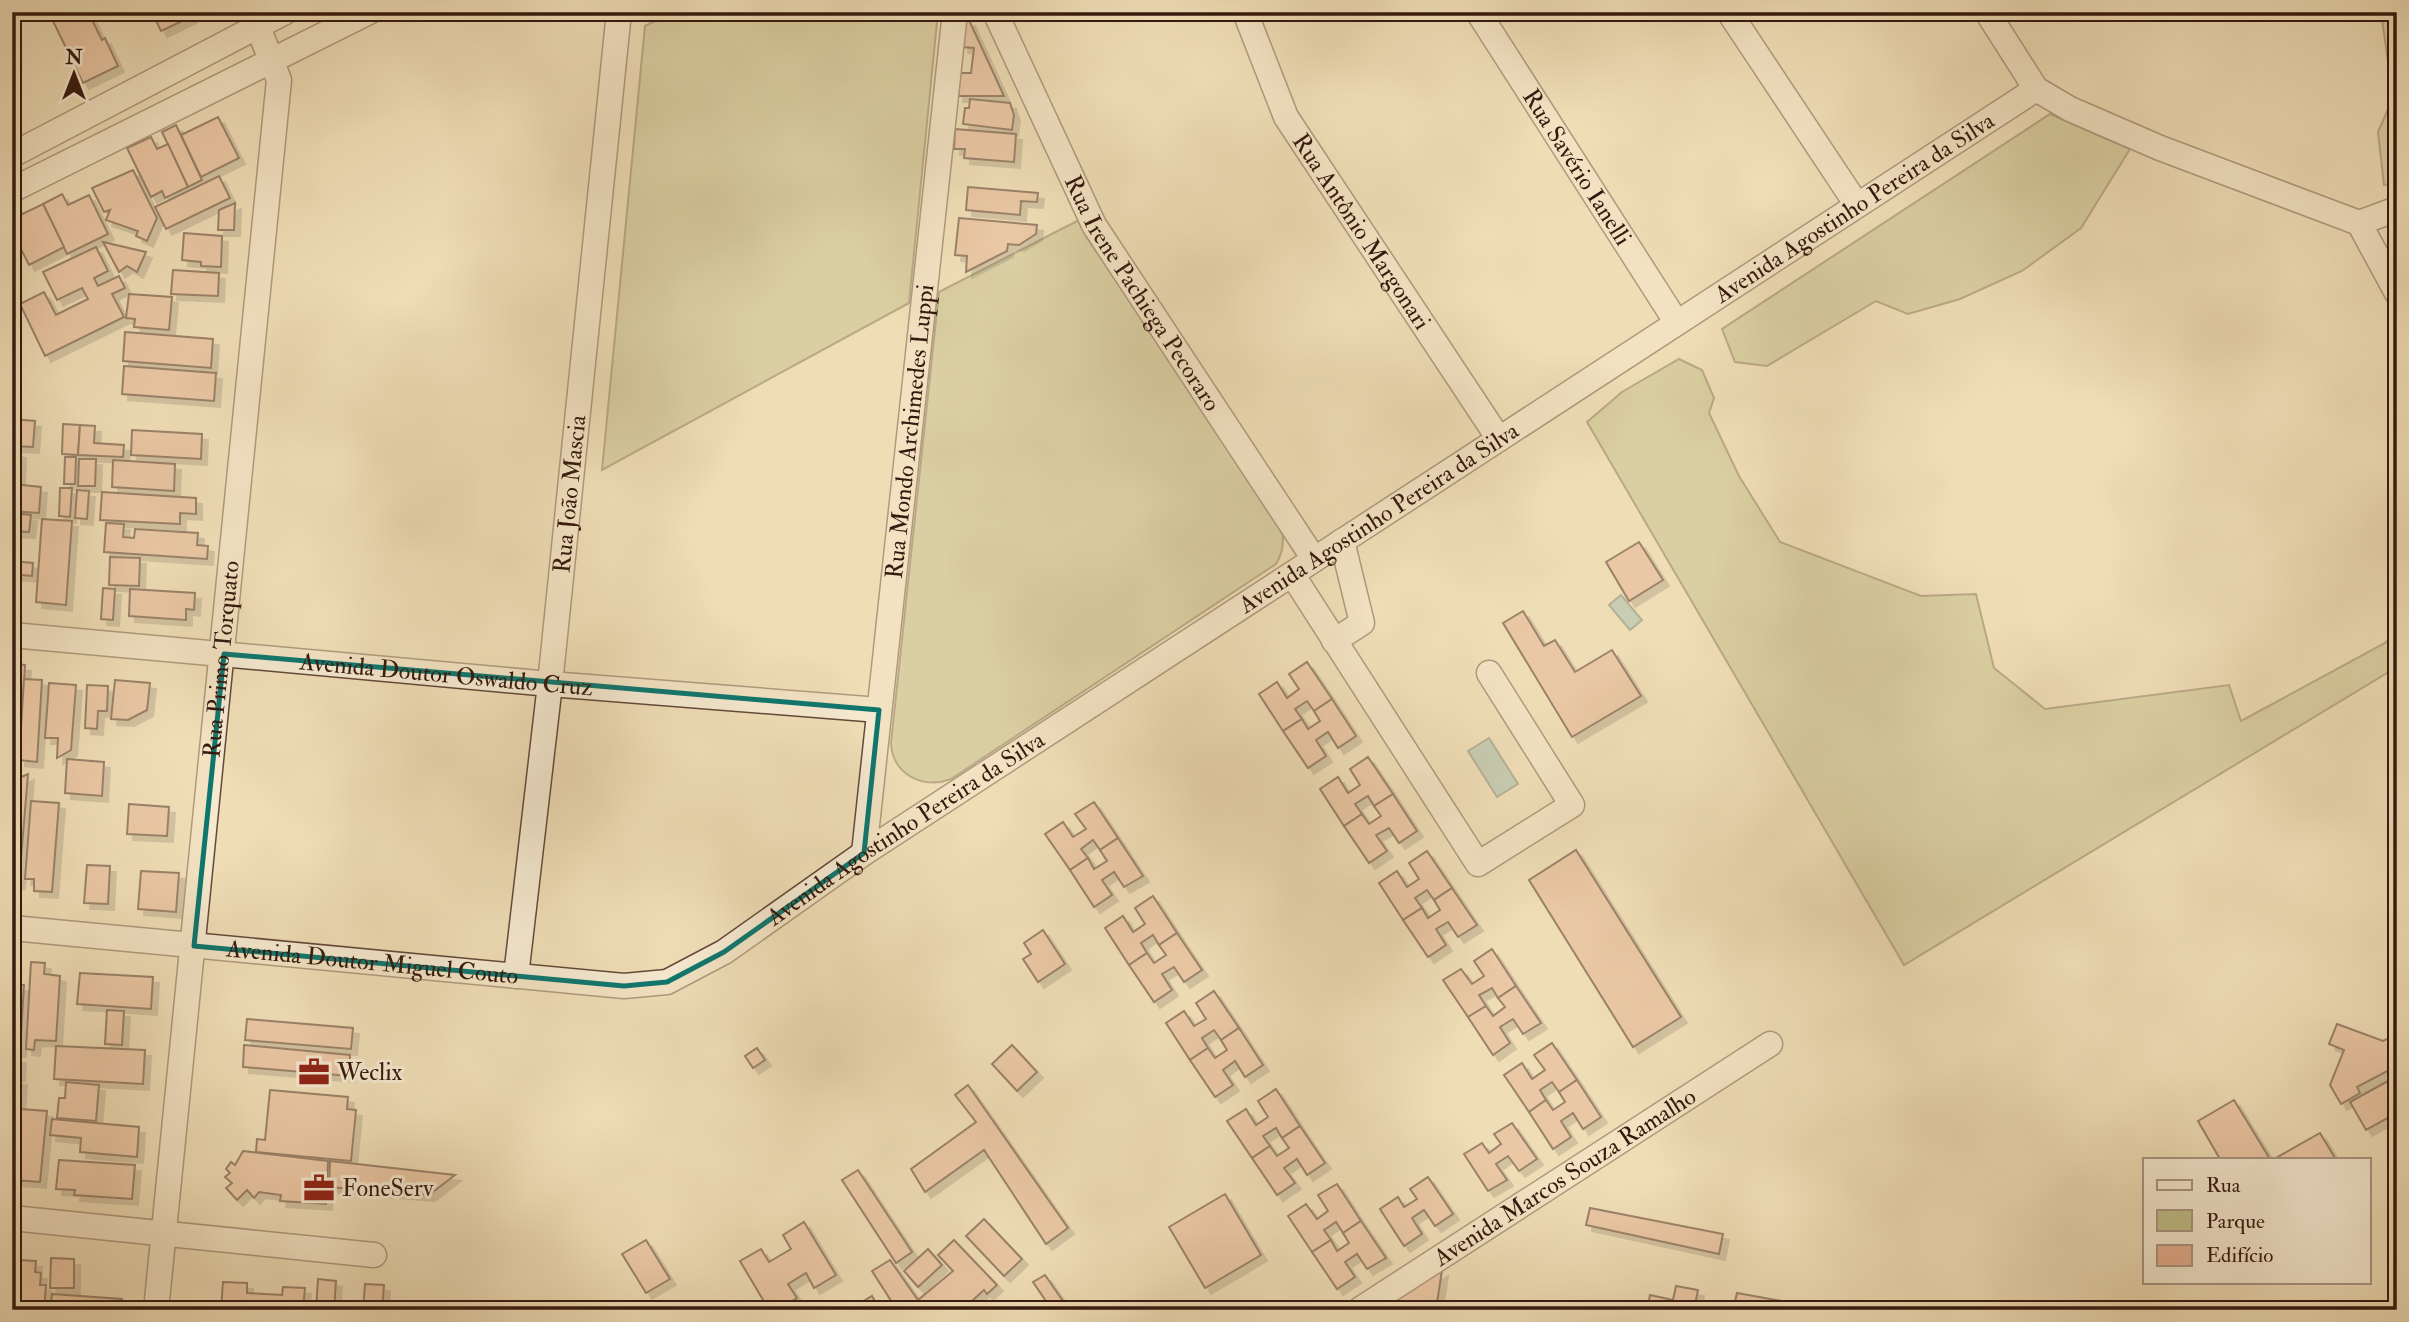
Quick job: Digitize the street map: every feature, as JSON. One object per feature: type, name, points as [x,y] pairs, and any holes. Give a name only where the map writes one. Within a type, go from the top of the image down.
[{"type":"street","points":[[12,155],[256,19],[285,12]]},
{"type":"street","points":[[12,190],[369,12]]},
{"type":"street","name":"Rua João Mascia","points":[[516,975],[550,684],[619,12]]},
{"type":"street","name":"Rua Mondo Archimedes Luppi","points":[[864,853],[955,12]]},
{"type":"street","name":"Rua Irene Pachiega Pecoraro","points":[[995,12],[1094,225],[1314,559]]},
{"type":"street","name":"Rua Antônio Margonari","points":[[1245,12],[1286,117],[1499,439]]},
{"type":"street","name":"Rua Savério Ianelli","points":[[1478,12],[1677,323]]},
{"type":"street","points":[[1729,12],[1857,205]]},
{"type":"street","points":[[1987,12],[2036,89],[2070,109],[2160,148],[2359,223],[2397,293]]},
{"type":"street","name":"Rua Primo Torquato","points":[[156,1310],[224,654],[279,80],[256,19]]},
{"type":"street","name":"Avenida Agostinho Pereira da Silva","points":[[724,952],[864,853],[2036,89]]},
{"type":"street","points":[[2359,223],[2397,209]]},
{"type":"street","points":[[1334,641],[1362,623],[1342,541]]},
{"type":"street","points":[[1292,574],[1478,864],[1572,805],[1489,673]]},
{"type":"street","name":"Avenida Doutor Oswaldo Cruz","points":[[12,635],[550,684],[880,710]]},
{"type":"street","name":"Avenida Doutor Miguel Couto","points":[[12,929],[624,986],[667,982],[724,952]]},
{"type":"street","name":"Avenida Marcos Souza Ramalho","points":[[1359,1310],[1770,1044]]},
{"type":"street","points":[[12,1218],[374,1255]]},
{"type":"highlighted area","points":[[224,654],[879,710],[864,853],[724,952],[667,982],[624,986],[194,946]]},
{"type":"green space","points":[[672,12],[938,12],[909,303],[602,470],[645,26]]},
{"type":"green space","points":[[2381,12],[2397,12],[2397,184],[2384,185],[2378,132],[2393,98]]},
{"type":"green space","points":[[2050,114],[2130,149],[2081,228],[2022,271],[1960,299],[1908,314],[1876,301],[1767,366],[1735,362],[1722,329]]},
{"type":"green space","points":[[1081,219],[1086,236],[1282,529],[1282,551],[1276,564],[951,779],[940,782],[920,781],[903,771],[893,754],[891,743],[939,292]]},
{"type":"green space","points":[[1679,359],[1702,370],[1714,398],[1709,413],[1739,476],[1780,542],[1921,596],[1976,594],[1994,668],[2045,709],[2229,685],[2241,721],[2385,643],[2397,630],[2397,667],[1904,965],[1587,422],[1622,392]]},
{"type":"water","points":[[1621,595],[1642,620],[1630,630],[1609,605]]},
{"type":"water","points":[[1489,738],[1518,784],[1497,797],[1468,751]]},
{"type":"building","points":[[66,12],[88,12],[102,40],[105,38],[118,66],[83,83],[52,19]]},
{"type":"building","points":[[152,12],[189,12],[191,17],[161,31]]},
{"type":"building","points":[[969,20],[1004,96],[957,96],[959,73],[971,73],[974,48],[962,47],[963,24]]},
{"type":"building","points":[[970,99],[1010,103],[1014,115],[1012,130],[963,124],[965,108],[969,108]]},
{"type":"building","points":[[218,117],[239,158],[201,177],[181,135]]},
{"type":"building","points":[[176,125],[202,180],[188,187],[162,132]]},
{"type":"building","points":[[955,129],[1016,134],[1014,162],[964,158],[965,149],[954,149]]},
{"type":"building","points":[[151,137],[157,149],[168,144],[188,187],[165,198],[162,191],[151,197],[127,148]]},
{"type":"building","points":[[133,170],[157,218],[147,241],[136,236],[138,231],[106,220],[110,210],[104,212],[92,188]]},
{"type":"building","points":[[219,176],[230,198],[166,229],[155,207]]},
{"type":"building","points":[[968,187],[1038,193],[1037,202],[1021,201],[1020,215],[966,210]]},
{"type":"building","points":[[62,194],[68,205],[89,195],[108,234],[67,254],[43,204]]},
{"type":"building","points":[[235,203],[234,230],[218,230],[219,210]]},
{"type":"building","points":[[43,204],[64,247],[29,265],[17,241],[12,242],[12,219]]},
{"type":"building","points":[[959,218],[1037,225],[1036,234],[1019,245],[1008,244],[1007,251],[966,272],[967,256],[955,255]]},
{"type":"building","points":[[184,233],[222,236],[221,267],[201,266],[201,262],[182,260]]},
{"type":"building","points":[[103,242],[146,252],[137,272],[127,266],[119,272]]},
{"type":"building","points":[[96,247],[108,271],[94,278],[98,286],[119,276],[125,288],[112,294],[124,317],[45,356],[20,304],[44,292],[56,315],[88,299],[82,288],[57,300],[43,272]]},
{"type":"building","points":[[173,270],[219,273],[218,296],[171,294]]},
{"type":"building","points":[[129,294],[172,297],[169,330],[134,327],[135,319],[126,318]]},
{"type":"building","points":[[125,332],[213,339],[211,368],[123,361]]},
{"type":"building","points":[[124,366],[216,373],[214,401],[122,394]]},
{"type":"building","points":[[12,419],[35,421],[33,447],[12,446]]},
{"type":"building","points":[[63,424],[80,425],[78,455],[62,454]]},
{"type":"building","points":[[80,425],[95,426],[94,443],[124,445],[123,457],[78,455]]},
{"type":"building","points":[[132,430],[202,434],[201,459],[131,455]]},
{"type":"building","points":[[12,451],[20,452],[19,478],[12,477]]},
{"type":"building","points":[[65,457],[76,457],[75,484],[64,484]]},
{"type":"building","points":[[79,459],[96,459],[95,486],[78,486]]},
{"type":"building","points":[[113,460],[175,464],[174,491],[112,487]]},
{"type":"building","points":[[12,484],[41,487],[39,513],[12,511]]},
{"type":"building","points":[[60,488],[72,488],[70,517],[59,516]]},
{"type":"building","points":[[77,490],[89,491],[87,519],[75,518]]},
{"type":"building","points":[[102,492],[196,498],[196,514],[180,513],[180,524],[100,520]]},
{"type":"building","points":[[12,513],[31,515],[29,532],[12,531]]},
{"type":"building","points":[[42,519],[72,521],[66,605],[36,602]]},
{"type":"building","points":[[106,523],[124,524],[123,537],[134,538],[135,529],[198,533],[197,545],[208,546],[207,559],[104,552]]},
{"type":"building","points":[[1639,542],[1663,580],[1629,601],[1606,562]]},
{"type":"building","points":[[110,557],[140,558],[139,586],[109,585]]},
{"type":"building","points":[[12,561],[33,563],[32,576],[12,574]]},
{"type":"building","points":[[103,588],[115,589],[113,620],[101,619]]},
{"type":"building","points":[[130,589],[195,593],[194,610],[186,609],[186,620],[129,616]]},
{"type":"building","points":[[1523,611],[1544,646],[1555,640],[1575,672],[1612,650],[1641,696],[1572,737],[1503,623]]},
{"type":"building","points":[[1307,662],[1332,699],[1314,711],[1307,701],[1295,709],[1302,719],[1283,731],[1259,694],[1277,682],[1287,698],[1299,689],[1289,674]]},
{"type":"building","points":[[12,664],[25,665],[20,748],[12,748]]},
{"type":"building","points":[[24,679],[42,680],[37,762],[19,760]]},
{"type":"building","points":[[115,680],[150,683],[147,710],[128,720],[111,719]]},
{"type":"building","points":[[49,683],[76,685],[71,750],[57,758],[58,738],[45,738]]},
{"type":"building","points":[[87,685],[108,686],[107,711],[98,711],[97,729],[85,728]]},
{"type":"building","points":[[1332,699],[1356,736],[1338,748],[1328,732],[1316,740],[1326,756],[1308,768],[1283,731],[1302,719],[1308,729],[1320,721],[1314,711]]},
{"type":"building","points":[[1368,757],[1393,794],[1374,806],[1368,796],[1355,804],[1362,814],[1344,826],[1320,789],[1338,777],[1348,793],[1360,785],[1350,769]]},
{"type":"building","points":[[67,759],[104,762],[102,796],[65,793]]},
{"type":"building","points":[[28,774],[19,883],[12,884],[12,857],[15,858],[16,848],[12,847],[12,788],[19,788],[19,778]]},
{"type":"building","points":[[1393,794],[1417,831],[1399,843],[1389,828],[1376,835],[1387,851],[1369,863],[1344,826],[1362,814],[1369,824],[1381,816],[1374,806]]},
{"type":"building","points":[[31,801],[59,803],[52,892],[34,891],[34,879],[25,879]]},
{"type":"building","points":[[1094,802],[1118,838],[1100,850],[1093,840],[1081,849],[1088,858],[1070,870],[1045,834],[1063,822],[1073,837],[1086,829],[1075,814]]},
{"type":"building","points":[[129,804],[169,807],[167,836],[127,834]]},
{"type":"building","points":[[1118,838],[1143,876],[1124,887],[1114,872],[1102,880],[1112,895],[1094,907],[1070,870],[1088,858],[1094,869],[1107,861],[1100,850]]},
{"type":"building","points":[[1576,850],[1681,1017],[1633,1047],[1529,880]]},
{"type":"building","points":[[1427,851],[1452,888],[1434,900],[1427,890],[1415,898],[1422,908],[1403,920],[1379,883],[1397,871],[1407,887],[1419,879],[1409,863]]},
{"type":"building","points":[[87,865],[110,866],[108,904],[84,903]]},
{"type":"building","points":[[141,871],[179,873],[176,912],[138,909]]},
{"type":"building","points":[[1452,888],[1477,925],[1458,937],[1448,922],[1436,929],[1446,945],[1428,957],[1403,920],[1422,908],[1428,918],[1440,910],[1434,900]]},
{"type":"building","points":[[1153,896],[1177,933],[1159,945],[1153,935],[1141,943],[1147,953],[1129,965],[1105,928],[1123,916],[1133,932],[1145,924],[1135,908]]},
{"type":"building","points":[[1043,930],[1065,964],[1038,982],[1023,959],[1031,954],[1024,943]]},
{"type":"building","points":[[1177,933],[1202,970],[1184,982],[1174,967],[1162,974],[1172,990],[1154,1002],[1129,965],[1147,953],[1154,963],[1166,955],[1159,945]]},
{"type":"building","points":[[1492,949],[1516,986],[1498,998],[1492,988],[1479,995],[1486,1006],[1468,1017],[1443,980],[1461,969],[1472,984],[1484,976],[1474,961]]},
{"type":"building","points":[[31,962],[45,963],[44,974],[60,976],[56,1041],[35,1040],[34,1050],[26,1049]]},
{"type":"building","points":[[80,973],[153,977],[151,1009],[77,1004]]},
{"type":"building","points":[[12,974],[13,985],[24,985],[20,1051],[12,1051]]},
{"type":"building","points":[[1516,986],[1541,1023],[1523,1034],[1513,1019],[1500,1027],[1510,1043],[1493,1055],[1468,1017],[1486,1006],[1493,1016],[1505,1007],[1498,998]]},
{"type":"building","points":[[1214,991],[1239,1028],[1221,1040],[1214,1030],[1202,1038],[1208,1048],[1190,1060],[1166,1023],[1184,1011],[1194,1026],[1206,1019],[1196,1003]]},
{"type":"building","points":[[107,1010],[124,1011],[122,1045],[105,1044]]},
{"type":"building","points":[[247,1019],[353,1028],[351,1049],[245,1040]]},
{"type":"building","points":[[2337,1024],[2383,1041],[2397,1034],[2397,1066],[2357,1087],[2360,1093],[2341,1104],[2330,1085],[2344,1050],[2329,1044]]},
{"type":"building","points":[[1239,1028],[1263,1065],[1245,1077],[1235,1061],[1223,1070],[1233,1085],[1215,1097],[1190,1060],[1208,1048],[1215,1058],[1227,1050],[1221,1040]]},
{"type":"building","points":[[1552,1043],[1577,1080],[1559,1092],[1552,1082],[1540,1090],[1546,1100],[1529,1112],[1504,1075],[1522,1063],[1532,1079],[1545,1070],[1534,1055]]},
{"type":"building","points":[[244,1045],[350,1055],[349,1076],[243,1067]]},
{"type":"building","points":[[1012,1045],[1037,1072],[1017,1091],[992,1064]]},
{"type":"building","points":[[56,1046],[145,1050],[143,1084],[54,1079]]},
{"type":"building","points":[[757,1048],[765,1060],[753,1068],[745,1056]]},
{"type":"building","points":[[12,1056],[20,1057],[19,1075],[12,1075]]},
{"type":"building","points":[[2397,1076],[2397,1113],[2366,1130],[2350,1102]]},
{"type":"building","points":[[12,1078],[21,1079],[19,1106],[12,1106]]},
{"type":"building","points":[[1577,1080],[1601,1117],[1583,1129],[1573,1113],[1561,1121],[1571,1137],[1553,1149],[1529,1112],[1546,1100],[1553,1110],[1565,1102],[1559,1092]]},
{"type":"building","points":[[66,1082],[99,1085],[96,1121],[57,1118],[59,1098],[65,1098]]},
{"type":"building","points":[[968,1085],[1068,1228],[1046,1244],[984,1150],[925,1192],[911,1169],[976,1122],[955,1095]]},
{"type":"building","points":[[1276,1089],[1300,1126],[1282,1138],[1276,1128],[1263,1136],[1270,1146],[1252,1158],[1227,1121],[1246,1109],[1256,1125],[1268,1117],[1258,1101]]},
{"type":"building","points":[[270,1090],[348,1097],[347,1109],[356,1110],[351,1161],[256,1152],[257,1139],[265,1140]]},
{"type":"building","points":[[2234,1100],[2269,1158],[2219,1158],[2198,1121]]},
{"type":"building","points":[[20,1109],[47,1111],[40,1182],[14,1180]]},
{"type":"building","points":[[52,1119],[139,1127],[137,1157],[80,1152],[81,1138],[50,1135]]},
{"type":"building","points":[[1512,1123],[1537,1159],[1519,1171],[1508,1156],[1496,1164],[1507,1180],[1488,1191],[1464,1154],[1482,1143],[1489,1153],[1501,1144],[1494,1134]]},
{"type":"building","points":[[1300,1126],[1325,1163],[1307,1175],[1297,1159],[1284,1168],[1295,1183],[1277,1195],[1252,1158],[1270,1146],[1277,1156],[1289,1148],[1282,1138]]},
{"type":"building","points":[[2320,1133],[2335,1158],[2276,1158]]},
{"type":"building","points":[[243,1151],[328,1161],[326,1204],[280,1201],[281,1195],[259,1192],[254,1198],[247,1190],[237,1200],[226,1188],[232,1183],[225,1177],[230,1173],[226,1169],[231,1162],[235,1165]]},
{"type":"building","points":[[59,1160],[135,1165],[132,1199],[74,1195],[75,1190],[56,1189]]},
{"type":"building","points":[[330,1161],[455,1175],[429,1195],[329,1187]]},
{"type":"building","points":[[858,1170],[912,1252],[896,1263],[842,1180]]},
{"type":"building","points":[[1428,1177],[1453,1214],[1435,1226],[1424,1210],[1412,1218],[1422,1234],[1404,1246],[1380,1209],[1398,1197],[1404,1207],[1417,1199],[1410,1189]]},
{"type":"building","points":[[1337,1184],[1361,1221],[1343,1233],[1336,1222],[1324,1230],[1331,1240],[1312,1252],[1288,1216],[1306,1204],[1317,1219],[1328,1211],[1318,1195]]},
{"type":"building","points":[[1225,1194],[1261,1255],[1205,1288],[1169,1227]]},
{"type":"building","points":[[1590,1208],[1723,1234],[1719,1254],[1586,1225]]},
{"type":"building","points":[[984,1219],[1022,1259],[1004,1276],[966,1236]]},
{"type":"building","points":[[1361,1221],[1386,1258],[1367,1269],[1357,1254],[1345,1262],[1355,1277],[1337,1289],[1312,1252],[1331,1240],[1337,1251],[1349,1243],[1343,1233]]},
{"type":"building","points":[[804,1222],[836,1275],[814,1288],[806,1273],[788,1284],[797,1298],[778,1310],[769,1310],[740,1261],[761,1249],[769,1262],[791,1249],[783,1235]]},
{"type":"building","points":[[646,1240],[670,1279],[646,1293],[622,1254]]},
{"type":"building","points":[[954,1240],[997,1285],[987,1294],[984,1290],[962,1310],[897,1310],[872,1271],[890,1260],[918,1300],[953,1271],[938,1255]]},
{"type":"building","points":[[928,1249],[942,1265],[918,1287],[904,1271]]},
{"type":"building","points":[[51,1258],[74,1259],[74,1288],[50,1288]]},
{"type":"building","points":[[19,1260],[36,1261],[35,1272],[41,1273],[40,1285],[46,1285],[44,1310],[15,1310]]},
{"type":"building","points":[[1442,1270],[1436,1310],[1385,1310],[1384,1308]]},
{"type":"building","points":[[1045,1275],[1065,1304],[1056,1310],[1052,1310],[1033,1282]]},
{"type":"building","points":[[318,1279],[336,1281],[334,1310],[316,1310]]},
{"type":"building","points":[[223,1282],[247,1283],[247,1293],[282,1295],[283,1287],[305,1288],[303,1310],[221,1310]]},
{"type":"building","points":[[365,1284],[384,1285],[382,1310],[363,1310]]},
{"type":"building","points":[[1676,1286],[1698,1290],[1694,1310],[1647,1310],[1650,1295],[1673,1300]]},
{"type":"building","points":[[1737,1293],[1793,1303],[1792,1310],[1733,1310]]},
{"type":"building","points":[[52,1294],[122,1299],[121,1310],[80,1310],[80,1305],[69,1305],[64,1310],[50,1310]]},
{"type":"building","points":[[872,1296],[880,1310],[849,1310]]},
{"type":"place","name":"Weclix","points":[[314,1072]]},
{"type":"place","name":"FoneServ","points":[[319,1188]]}]
